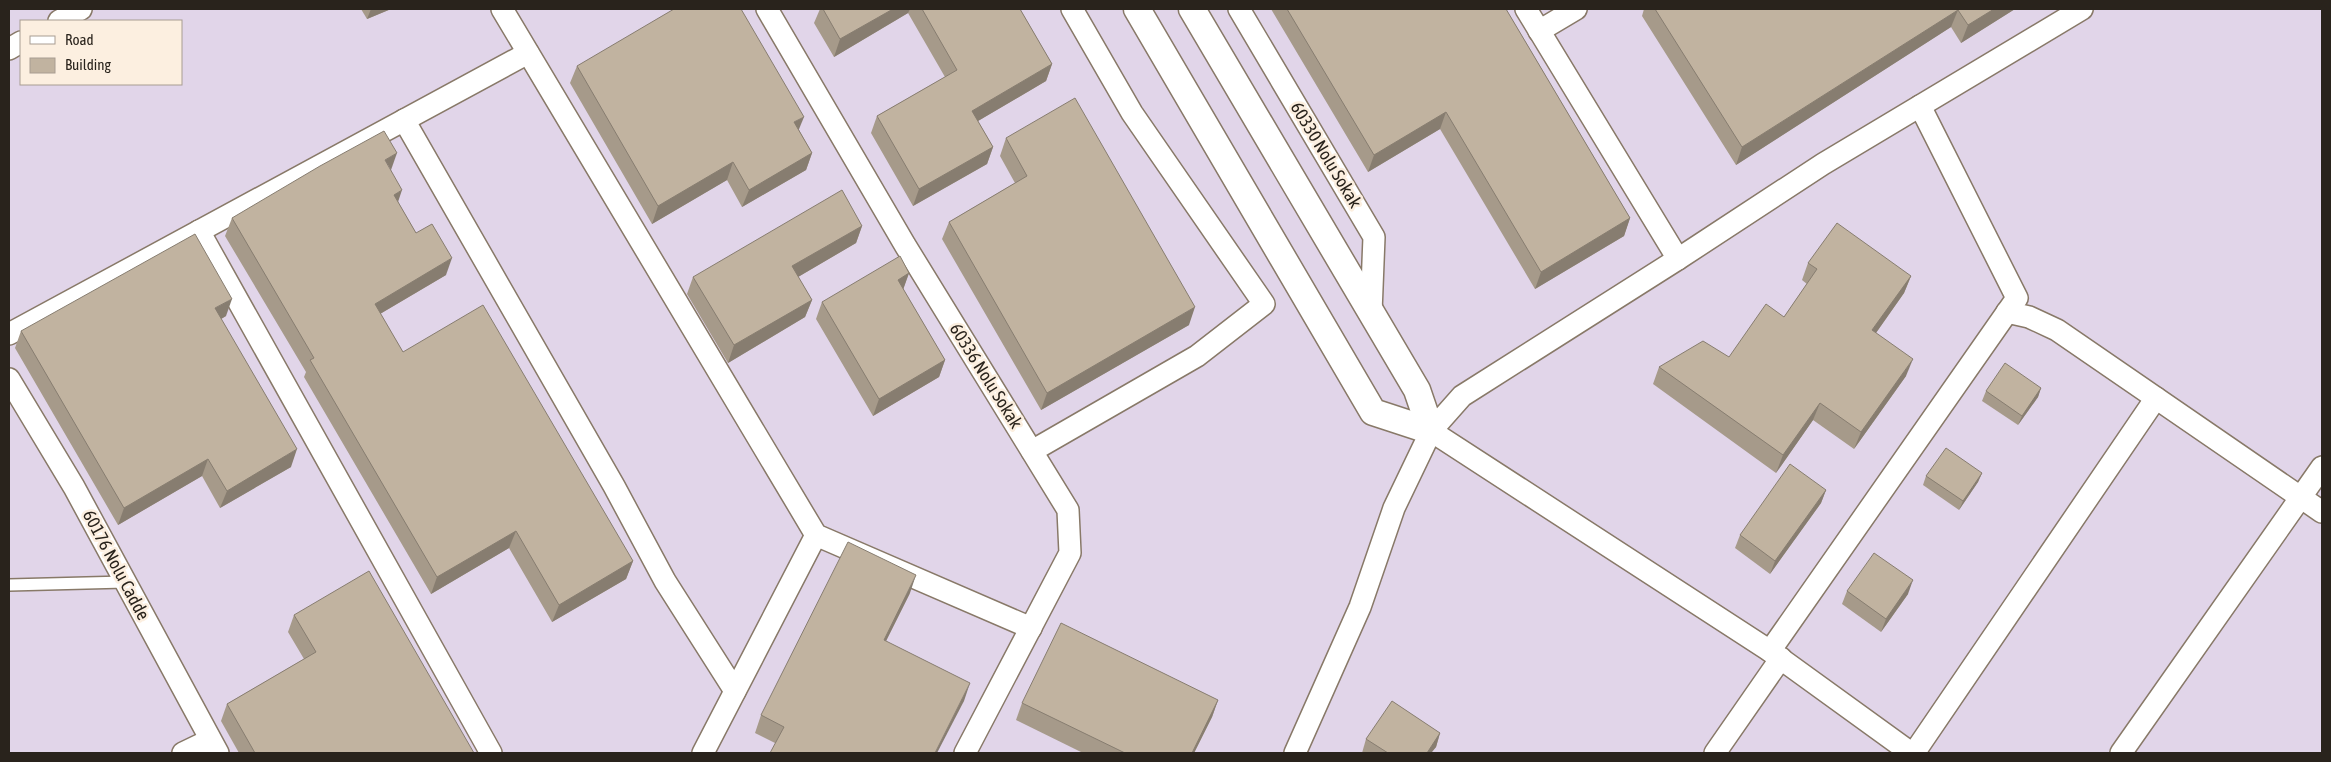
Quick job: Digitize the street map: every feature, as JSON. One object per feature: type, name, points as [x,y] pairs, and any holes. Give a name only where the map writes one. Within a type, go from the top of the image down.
[{"type":"street","points":[[502,9],[816,535],[1031,628]]},
{"type":"street","name":"60336 Nolu Sokak","points":[[767,9],[904,245],[1068,510],[1070,553],[965,753]]},
{"type":"street","points":[[1032,451],[1196,356],[1264,304],[1132,113],[1072,9]]},
{"type":"street","points":[[1137,9],[1373,412],[1431,431],[1776,654],[1912,753],[2156,398]]},
{"type":"street","points":[[1192,9],[1417,390],[1431,431]]},
{"type":"street","name":"60330 Nolu Sokak","points":[[1239,9],[1374,237],[1371,312]]},
{"type":"street","points":[[1526,9],[1678,259]]},
{"type":"street","points":[[1539,31],[1576,9]]},
{"type":"street","points":[[1294,753],[1360,607],[1394,508],[1431,431],[1462,396],[1678,259],[1823,164],[2082,9]]},
{"type":"street","points":[[9,49],[20,43]]},
{"type":"street","points":[[9,334],[528,53]]},
{"type":"street","points":[[1715,753],[1776,654],[2017,298],[1920,106]]},
{"type":"street","points":[[404,120],[614,486],[665,581],[735,691]]},
{"type":"street","points":[[199,231],[491,753]]},
{"type":"street","points":[[2007,312],[2029,317],[2056,330],[2322,512]]},
{"type":"street","name":"60176 Nolu Cadde","points":[[9,379],[74,487],[214,746]]},
{"type":"street","points":[[2121,753],[2322,467]]},
{"type":"street","points":[[703,753],[816,535]]},
{"type":"street","points":[[183,753],[214,746]]},
{"type":"lane","points":[[9,585],[126,582]]},
{"type":"shaded area","points":[[9,9],[2322,9],[2322,753],[9,753]]},
{"type":"building","points":[[674,9],[741,9],[804,117],[794,122],[812,153],[749,190],[733,162],[658,206],[577,66]]},
{"type":"building","points":[[823,9],[893,9],[840,39]]},
{"type":"building","points":[[922,9],[1020,9],[1052,64],[972,111],[993,147],[919,189],[877,116],[957,70]]},
{"type":"building","points":[[1287,9],[1506,9],[1630,218],[1541,272],[1446,112],[1374,155]]},
{"type":"building","points":[[1655,9],[1994,9],[1968,25],[1958,10],[1742,147]]},
{"type":"building","points":[[1075,98],[1195,307],[1047,393],[949,222],[1027,176],[1006,138]]},
{"type":"building","points":[[384,131],[397,153],[385,160],[402,190],[394,195],[416,233],[432,224],[452,258],[375,304],[403,352],[483,305],[633,561],[559,605],[516,531],[437,577],[310,360],[314,358],[232,218]]},
{"type":"building","points":[[842,190],[862,226],[792,266],[812,300],[734,345],[693,277]]},
{"type":"building","points":[[1837,223],[1911,276],[1872,330],[1913,359],[1861,432],[1820,403],[1783,455],[1659,367],[1703,341],[1729,357],[1766,304],[1784,317],[1817,269],[1808,263]]},
{"type":"building","points":[[195,234],[232,299],[215,308],[297,449],[227,491],[208,459],[124,508],[21,331]]},
{"type":"building","points":[[900,256],[909,273],[898,280],[945,360],[879,399],[822,302]]},
{"type":"building","points":[[2005,363],[2041,388],[2022,416],[1986,391]]},
{"type":"building","points":[[1946,448],[1982,473],[1963,501],[1926,476]]},
{"type":"building","points":[[1790,464],[1826,490],[1775,561],[1740,535]]},
{"type":"building","points":[[848,542],[916,575],[884,640],[970,683],[935,753],[770,753],[784,727],[761,715]]},
{"type":"building","points":[[1874,553],[1913,580],[1886,619],[1847,591]]},
{"type":"building","points":[[369,571],[474,753],[255,753],[227,704],[316,652],[294,615]]},
{"type":"building","points":[[1061,623],[1218,700],[1192,753],[1125,753],[1022,703]]},
{"type":"building","points":[[1392,701],[1440,733],[1427,753],[1388,753],[1366,739]]}]
